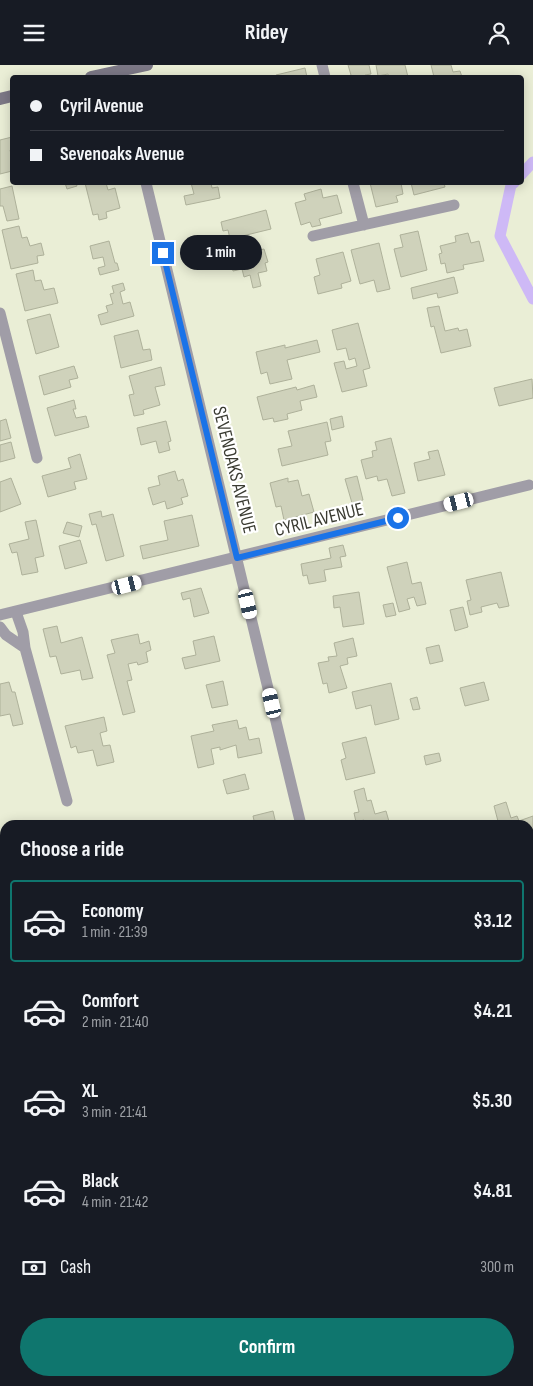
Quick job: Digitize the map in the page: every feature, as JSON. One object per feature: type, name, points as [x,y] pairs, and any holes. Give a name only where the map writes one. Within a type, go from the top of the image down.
[{"type":"main road","points":[[100,75],[147,65]]},
{"type":"street","name":"SEVENOAKS AVENUE","points":[[146,185],[300,820]]},
{"type":"street","points":[[354,185],[364,225]]},
{"type":"street","points":[[313,236],[454,205]]},
{"type":"street","points":[[0,313],[37,458]]},
{"type":"street","name":"CYRIL AVENUE","points":[[0,615],[529,485]]},
{"type":"street","points":[[16,611],[67,801]]},
{"type":"street","points":[[0,627],[6,635],[25,648]]},
{"type":"building","points":[[348,65],[369,65],[371,74],[351,75]]},
{"type":"building","points":[[376,65],[405,65],[408,75],[388,74],[378,75]]},
{"type":"building","points":[[431,65],[451,65],[453,72],[460,71],[461,75],[434,75]]},
{"type":"building","points":[[305,68],[307,75],[276,75]]},
{"type":"building","points":[[10,138],[10,172],[0,174],[0,140]]},
{"type":"building","points":[[66,185],[77,185],[77,186],[67,189]]},
{"type":"building","points":[[86,185],[107,185],[108,190],[115,188],[120,208],[106,212],[107,218],[99,220],[98,214],[93,215]]},
{"type":"building","points":[[192,185],[211,185],[212,188],[218,187],[220,198],[186,205],[184,196],[194,194]]},
{"type":"building","points":[[370,185],[401,185],[403,194],[396,196],[398,202],[376,207]]},
{"type":"building","points":[[412,185],[444,185],[445,187],[414,195]]},
{"type":"building","points":[[12,186],[19,219],[7,221],[3,206],[0,206],[0,189]]},
{"type":"building","points":[[321,189],[323,198],[337,195],[342,213],[319,219],[321,225],[312,227],[310,222],[301,225],[295,203],[306,200],[304,194]]},
{"type":"building","points":[[266,210],[271,229],[230,239],[228,230],[223,231],[221,222]]},
{"type":"building","points":[[19,226],[22,238],[27,237],[30,246],[41,243],[44,255],[37,256],[38,263],[11,269],[2,230]]},
{"type":"building","points":[[418,231],[427,270],[401,277],[394,249],[403,247],[400,235]]},
{"type":"building","points":[[468,233],[471,243],[479,241],[484,261],[463,265],[464,269],[447,273],[445,263],[441,264],[439,254],[442,253],[440,246],[456,242],[455,236]]},
{"type":"building","points":[[109,241],[119,270],[100,275],[98,268],[105,266],[103,257],[93,259],[90,246]]},
{"type":"building","points":[[379,243],[390,289],[377,292],[374,280],[360,284],[351,250]]},
{"type":"building","points":[[264,249],[268,262],[265,263],[267,271],[258,273],[261,286],[253,288],[250,275],[244,277],[242,269],[233,271],[231,264],[235,263],[234,256]]},
{"type":"building","points":[[343,252],[351,281],[341,284],[342,288],[318,294],[314,277],[320,275],[316,259]]},
{"type":"building","points":[[33,270],[35,281],[41,280],[44,290],[54,288],[58,303],[25,311],[16,274]]},
{"type":"building","points":[[454,277],[458,293],[438,298],[437,293],[413,299],[411,288]]},
{"type":"building","points":[[123,283],[125,290],[120,292],[123,304],[130,302],[134,316],[101,325],[98,315],[108,312],[106,306],[113,304],[110,294],[114,293],[112,286]]},
{"type":"building","points":[[439,306],[445,331],[458,328],[459,331],[467,329],[471,346],[441,353],[434,326],[431,327],[427,308]]},
{"type":"building","points":[[50,314],[59,347],[36,354],[27,320]]},
{"type":"building","points":[[358,323],[370,368],[363,370],[367,386],[342,392],[334,363],[344,361],[346,369],[357,366],[355,358],[349,360],[346,348],[337,350],[332,330]]},
{"type":"building","points":[[138,330],[143,350],[150,349],[152,360],[121,368],[114,336]]},
{"type":"building","points":[[317,340],[320,352],[287,360],[292,379],[270,384],[267,372],[261,374],[256,352],[285,345],[285,348]]},
{"type":"building","points":[[74,366],[78,378],[69,380],[71,387],[44,395],[39,376]]},
{"type":"building","points":[[161,367],[165,385],[155,387],[160,405],[143,410],[144,414],[134,416],[129,395],[134,394],[129,376]]},
{"type":"building","points":[[532,379],[533,398],[499,406],[494,388]]},
{"type":"building","points":[[314,385],[317,397],[300,401],[302,410],[287,414],[288,419],[274,422],[273,418],[263,420],[257,397],[296,387],[297,390]]},
{"type":"building","points":[[74,400],[76,409],[73,409],[76,418],[86,416],[89,427],[55,436],[47,408]]},
{"type":"building","points":[[342,416],[344,427],[332,430],[330,419]]},
{"type":"building","points":[[6,419],[11,438],[0,441],[0,421]]},
{"type":"building","points":[[166,421],[171,441],[168,442],[170,450],[159,453],[156,441],[141,445],[137,428]]},
{"type":"building","points":[[327,422],[331,441],[325,442],[328,455],[282,466],[278,449],[292,446],[288,431]]},
{"type":"building","points":[[391,438],[405,493],[392,496],[387,479],[378,481],[377,476],[366,479],[361,460],[373,457],[372,451],[377,450],[375,442]]},
{"type":"building","points":[[11,442],[15,458],[0,462],[0,445]]},
{"type":"building","points":[[438,450],[445,475],[418,481],[414,463],[430,459],[428,452]]},
{"type":"building","points":[[80,454],[87,479],[74,482],[76,489],[48,497],[42,476],[71,468],[68,458]]},
{"type":"building","points":[[175,471],[178,481],[183,479],[188,496],[181,498],[183,504],[167,509],[165,501],[153,505],[148,488],[160,485],[158,476]]},
{"type":"building","points":[[357,476],[363,500],[352,503],[345,479]]},
{"type":"building","points":[[11,478],[21,504],[0,512],[0,482]]},
{"type":"building","points":[[288,478],[288,482],[298,480],[302,496],[309,494],[314,512],[284,520],[281,506],[276,507],[270,483]]},
{"type":"building","points":[[101,511],[102,517],[113,514],[124,556],[106,561],[96,524],[92,525],[89,514]]},
{"type":"building","points":[[192,515],[199,546],[143,559],[140,546],[168,540],[164,521]]},
{"type":"building","points":[[36,520],[44,556],[35,558],[38,572],[22,575],[17,552],[12,553],[9,544],[29,539],[25,522]]},
{"type":"building","points":[[67,522],[82,526],[79,537],[63,533]]},
{"type":"building","points":[[80,540],[87,563],[65,569],[59,546]]},
{"type":"building","points":[[343,545],[346,556],[340,557],[342,567],[324,570],[326,581],[309,584],[307,575],[303,576],[301,564],[331,558],[329,548]]},
{"type":"building","points":[[407,562],[412,584],[421,582],[426,604],[417,606],[414,597],[407,599],[410,609],[399,612],[387,567]]},
{"type":"building","points":[[501,572],[509,606],[499,608],[497,603],[481,607],[482,612],[470,615],[467,601],[471,600],[466,580]]},
{"type":"building","points":[[201,588],[209,613],[194,617],[190,598],[183,600],[181,593]]},
{"type":"building","points":[[359,592],[364,624],[343,627],[340,607],[334,608],[333,596]]},
{"type":"building","points":[[393,603],[396,615],[386,617],[383,605]]},
{"type":"building","points":[[463,607],[468,627],[455,631],[450,610]]},
{"type":"building","points":[[57,626],[61,643],[82,637],[93,678],[82,680],[80,670],[61,674],[56,656],[50,657],[43,629]]},
{"type":"building","points":[[138,634],[140,644],[149,641],[151,650],[146,652],[148,662],[138,665],[137,662],[128,664],[132,680],[127,681],[135,712],[123,715],[107,655],[115,653],[111,640]]},
{"type":"building","points":[[214,636],[220,661],[185,669],[182,658],[196,655],[193,641]]},
{"type":"building","points":[[353,638],[357,656],[347,658],[348,664],[340,666],[347,688],[329,693],[327,683],[323,684],[318,663],[329,661],[328,657],[337,656],[334,643]]},
{"type":"building","points":[[439,645],[443,661],[430,664],[426,648]]},
{"type":"building","points":[[223,681],[228,705],[212,708],[206,685]]},
{"type":"building","points":[[9,682],[12,692],[15,692],[23,724],[13,726],[10,714],[0,716],[0,684]]},
{"type":"building","points":[[484,682],[489,700],[465,706],[460,688]]},
{"type":"building","points":[[391,683],[399,719],[375,725],[371,705],[356,709],[352,692]]},
{"type":"building","points":[[417,697],[420,709],[413,710],[410,699]]},
{"type":"building","points":[[104,717],[107,731],[100,733],[103,746],[110,745],[114,762],[97,766],[93,750],[78,753],[76,746],[71,748],[65,726]]},
{"type":"building","points":[[237,720],[239,729],[246,727],[249,740],[259,738],[262,753],[238,758],[236,745],[220,750],[220,747],[211,749],[214,764],[198,768],[191,736],[214,731],[212,725]]},
{"type":"building","points":[[366,737],[375,773],[346,780],[341,760],[346,758],[342,743]]},
{"type":"building","points":[[439,753],[441,761],[426,765],[424,756]]},
{"type":"building","points":[[245,774],[249,789],[227,794],[223,780]]},
{"type":"building","points":[[364,788],[367,801],[371,800],[375,814],[386,811],[389,820],[356,820],[354,813],[359,812],[354,791]]},
{"type":"building","points":[[506,802],[511,818],[517,816],[519,820],[498,820],[494,806]]},
{"type":"building","points":[[273,811],[275,820],[254,820],[253,816]]},
{"type":"building","points":[[533,816],[533,820],[522,820]]},
{"type":"waterway","points":[[524,172],[533,162]]},
{"type":"waterway","points":[[511,185],[500,236],[533,299]]},
{"type":"route","points":[[163,253],[237,558],[398,518]]}]
